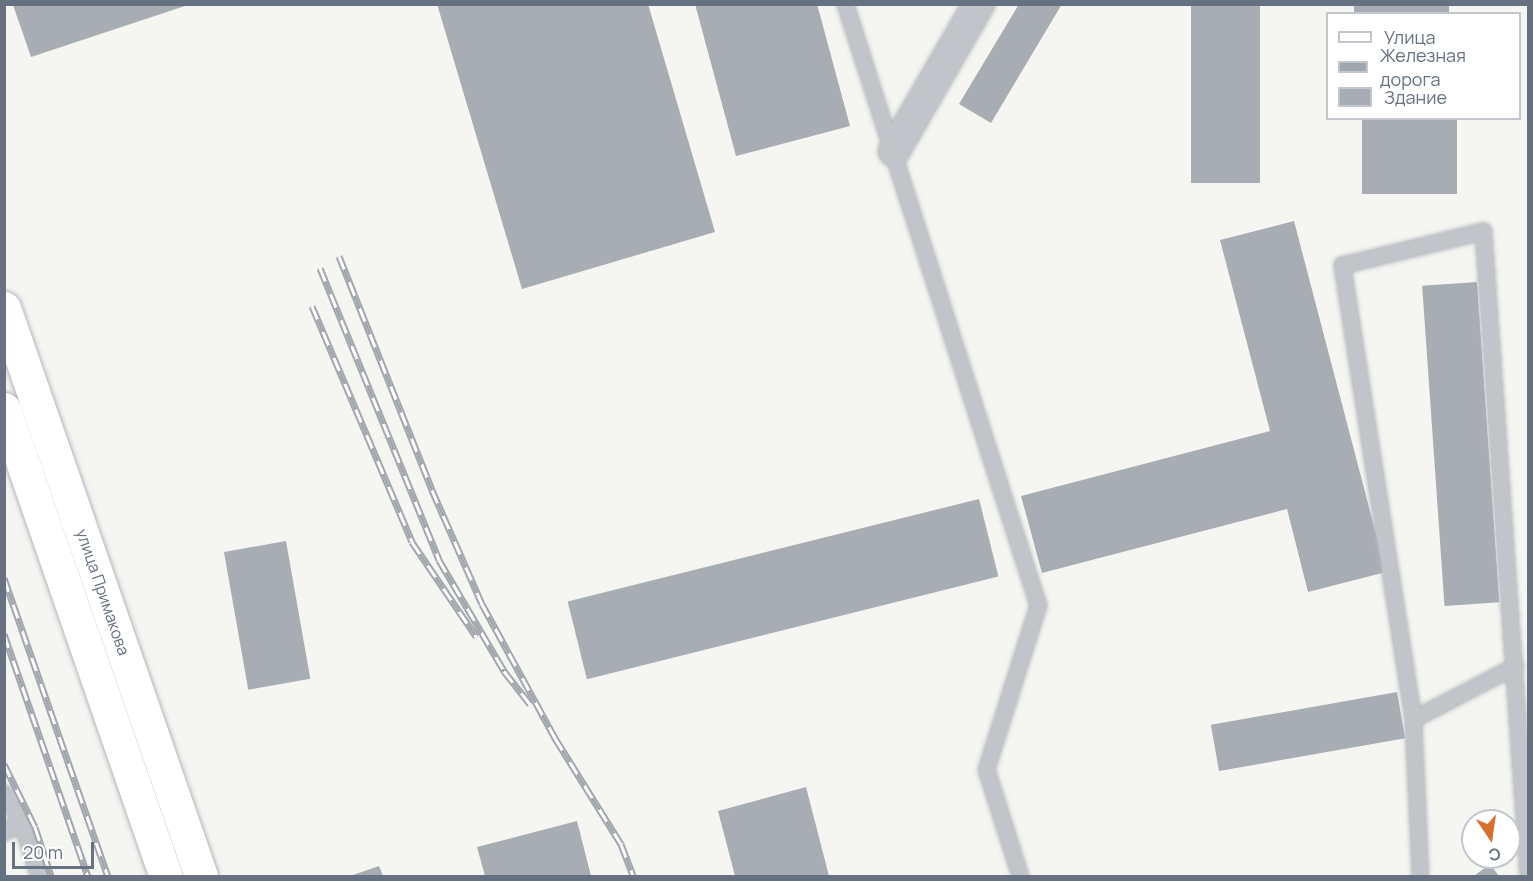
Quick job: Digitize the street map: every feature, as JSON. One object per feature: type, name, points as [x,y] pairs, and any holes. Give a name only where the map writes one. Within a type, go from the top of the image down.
[{"type":"main road","name":"улица Примакова","points":[[4,308],[201,876]]},
{"type":"main road","name":"улица Примакова","points":[[4,410],[166,876]]},
{"type":"street","points":[[894,151],[979,4]]},
{"type":"lane","points":[[845,4],[1038,605],[986,769],[1020,876]]},
{"type":"lane","points":[[1420,876],[1413,719],[1342,265],[1483,231],[1528,876]]},
{"type":"lane","points":[[1413,719],[1515,666]]},
{"type":"lane","points":[[4,793],[21,822],[39,876]]},
{"type":"lane","points":[[4,832],[21,822]]},
{"type":"building","points":[[437,4],[648,4],[715,232],[522,289]]},
{"type":"building","points":[[695,4],[817,4],[850,126],[736,156]]},
{"type":"building","points":[[1019,4],[1062,4],[991,123],[959,104]]},
{"type":"building","points":[[1191,4],[1260,4],[1260,183],[1191,183]]},
{"type":"building","points":[[1354,4],[1449,4],[1449,12],[1354,12]]},
{"type":"building","points":[[13,5],[188,5],[31,57]]},
{"type":"building","points":[[1362,120],[1457,120],[1457,194],[1362,194]]},
{"type":"building","points":[[1294,221],[1386,572],[1308,592],[1287,509],[1042,573],[1021,496],[1270,431],[1220,240]]},
{"type":"building","points":[[1477,282],[1499,602],[1445,606],[1422,286]]},
{"type":"building","points":[[979,499],[998,577],[587,679],[568,602]]},
{"type":"building","points":[[286,541],[310,679],[248,690],[224,552]]},
{"type":"building","points":[[1397,692],[1405,738],[1219,771],[1211,725]]},
{"type":"building","points":[[806,787],[829,876],[735,876],[718,811]]},
{"type":"building","points":[[577,821],[591,876],[485,876],[477,847]]},
{"type":"building","points":[[379,866],[383,876],[350,876]]},
{"type":"building","points":[[1483,869],[1494,869],[1499,876],[1474,876]]},
{"type":"railway","points":[[339,256],[432,490],[482,604],[555,738],[621,844],[633,876]]},
{"type":"railway","points":[[320,268],[439,560],[504,671],[530,704]]},
{"type":"railway","points":[[312,306],[412,542],[476,636]]},
{"type":"railway","points":[[4,578],[108,876]]},
{"type":"railway","points":[[4,634],[88,876]]},
{"type":"railway","points":[[4,764],[35,827],[51,876]]}]
